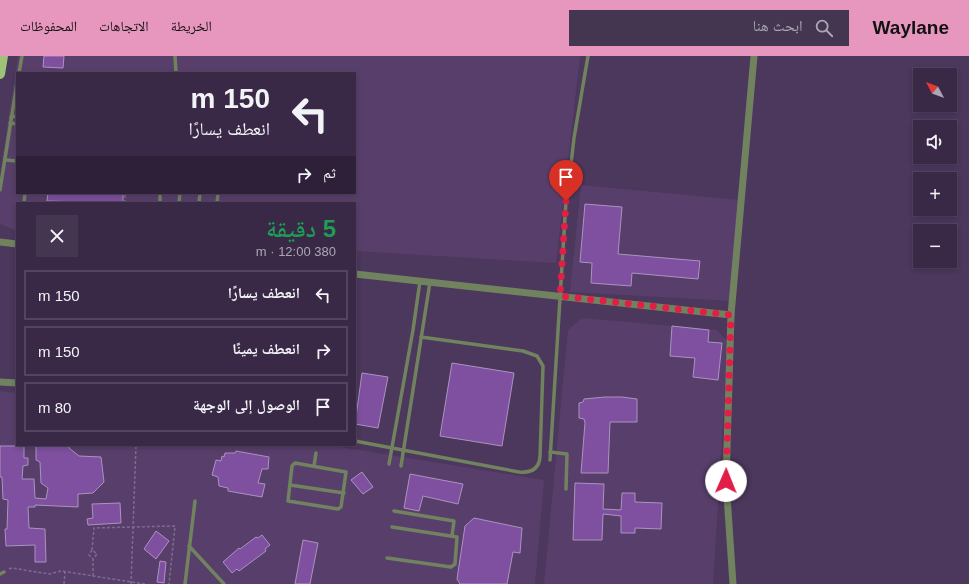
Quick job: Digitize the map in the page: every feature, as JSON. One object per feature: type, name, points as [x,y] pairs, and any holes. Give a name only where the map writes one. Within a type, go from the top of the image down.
[{"type":"main road","points":[[0,74],[3,56]]},
{"type":"street","points":[[733,584],[726,481],[731,315],[754,56]]},
{"type":"street","points":[[0,242],[16,244]]},
{"type":"street","points":[[356,274],[731,315]]},
{"type":"street","points":[[0,382],[16,383]]},
{"type":"lane","points":[[19,72],[22,56]]},
{"type":"lane","points":[[175,56],[176,72]]},
{"type":"lane","points":[[570,172],[574,138],[588,56]]},
{"type":"lane","points":[[0,190],[16,89]]},
{"type":"lane","points":[[11,117],[16,116]]},
{"type":"lane","points":[[10,123],[16,124]]},
{"type":"lane","points":[[5,160],[16,162]]},
{"type":"lane","points":[[550,460],[566,201]]},
{"type":"lane","points":[[389,464],[414,324],[420,280]]},
{"type":"lane","points":[[401,466],[402,450],[430,282]]},
{"type":"lane","points":[[414,324],[423,325]]},
{"type":"lane","points":[[356,441],[523,472],[533,470],[540,463],[543,366],[537,356],[524,351],[421,337]]},
{"type":"lane","points":[[550,452],[567,454],[566,489]]},
{"type":"lane","points":[[314,466],[316,453]]},
{"type":"lane","points":[[293,464],[314,466],[346,472],[341,507],[338,508],[289,502],[288,499],[293,464]]},
{"type":"lane","points":[[290,486],[344,493]]},
{"type":"lane","points":[[185,584],[195,501]]},
{"type":"lane","points":[[394,511],[450,520],[454,524],[452,536]]},
{"type":"lane","points":[[388,558],[451,567],[455,564],[458,538],[392,527]]},
{"type":"lane","points":[[189,546],[224,584]]},
{"type":"lane","points":[[0,574],[4,572]]},
{"type":"path","points":[[131,583],[136,446]]},
{"type":"path","points":[[93,558],[89,555],[92,550],[94,528],[176,526],[169,584]]},
{"type":"path","points":[[92,550],[97,554],[93,558],[93,576]]},
{"type":"path","points":[[4,572],[12,568],[49,574],[65,572],[145,584]]},
{"type":"path","points":[[64,584],[65,572]]},
{"type":"shaded area","points":[[18,56],[580,56],[556,263],[356,251],[356,202],[16,202],[16,231],[0,224],[0,173]]},
{"type":"shaded area","points":[[581,185],[739,200],[732,301],[570,292]]},
{"type":"shaded area","points":[[582,318],[717,330],[728,342],[713,584],[544,584],[568,330]]},
{"type":"shaded area","points":[[0,391],[16,393],[16,446],[334,446],[544,480],[535,584],[0,584]]},
{"type":"building","points":[[44,56],[64,56],[63,68],[43,67]]},
{"type":"building","points":[[48,194],[123,194],[123,202],[47,201]]},
{"type":"building","points":[[585,204],[622,207],[618,254],[700,261],[698,279],[632,273],[631,286],[591,283],[592,263],[580,262]]},
{"type":"building","points":[[672,326],[709,330],[708,342],[722,343],[718,380],[693,377],[695,358],[670,356]]},
{"type":"building","points":[[452,363],[514,373],[502,446],[440,436]]},
{"type":"building","points":[[362,373],[388,377],[378,428],[356,424]]},
{"type":"building","points":[[605,397],[637,399],[637,422],[610,422],[608,473],[581,473],[585,423],[584,419],[579,418],[579,403],[583,402],[584,399]]},
{"type":"building","points":[[0,446],[24,446],[24,458],[28,458],[28,465],[23,466],[22,479],[34,479],[35,498],[46,499],[48,488],[41,483],[40,462],[36,460],[36,446],[69,446],[69,448],[79,456],[101,457],[104,482],[93,493],[78,494],[78,507],[35,505],[35,507],[28,507],[29,528],[45,529],[46,562],[35,562],[35,545],[6,546],[5,529],[7,529],[8,500],[3,499],[2,477],[0,477]]},
{"type":"building","points":[[236,451],[269,457],[268,469],[262,469],[258,483],[265,484],[262,497],[228,491],[228,488],[219,486],[218,477],[212,475],[216,460],[221,461],[222,456],[224,457],[225,453],[235,453]]},
{"type":"building","points":[[362,472],[373,487],[363,494],[351,480]]},
{"type":"building","points":[[410,474],[463,484],[458,504],[423,496],[419,511],[404,508]]},
{"type":"building","points":[[575,483],[604,484],[603,509],[621,510],[622,493],[635,493],[635,502],[662,503],[661,529],[635,528],[635,533],[621,533],[621,516],[603,514],[602,540],[573,540]]},
{"type":"building","points":[[120,503],[121,523],[88,525],[87,519],[93,518],[92,504]]},
{"type":"building","points":[[474,518],[522,528],[520,553],[513,552],[507,584],[460,584],[457,579],[465,526]]},
{"type":"building","points":[[156,531],[169,541],[156,559],[144,549]]},
{"type":"building","points":[[262,535],[270,545],[265,549],[266,551],[239,571],[237,569],[232,573],[223,562],[239,548],[240,549],[256,537],[258,538]]},
{"type":"building","points":[[303,540],[318,543],[310,584],[295,584]]},
{"type":"building","points":[[160,561],[166,562],[164,583],[157,582]]},
{"type":"route","points":[[566,201],[560,296],[731,315],[726,481]]}]
